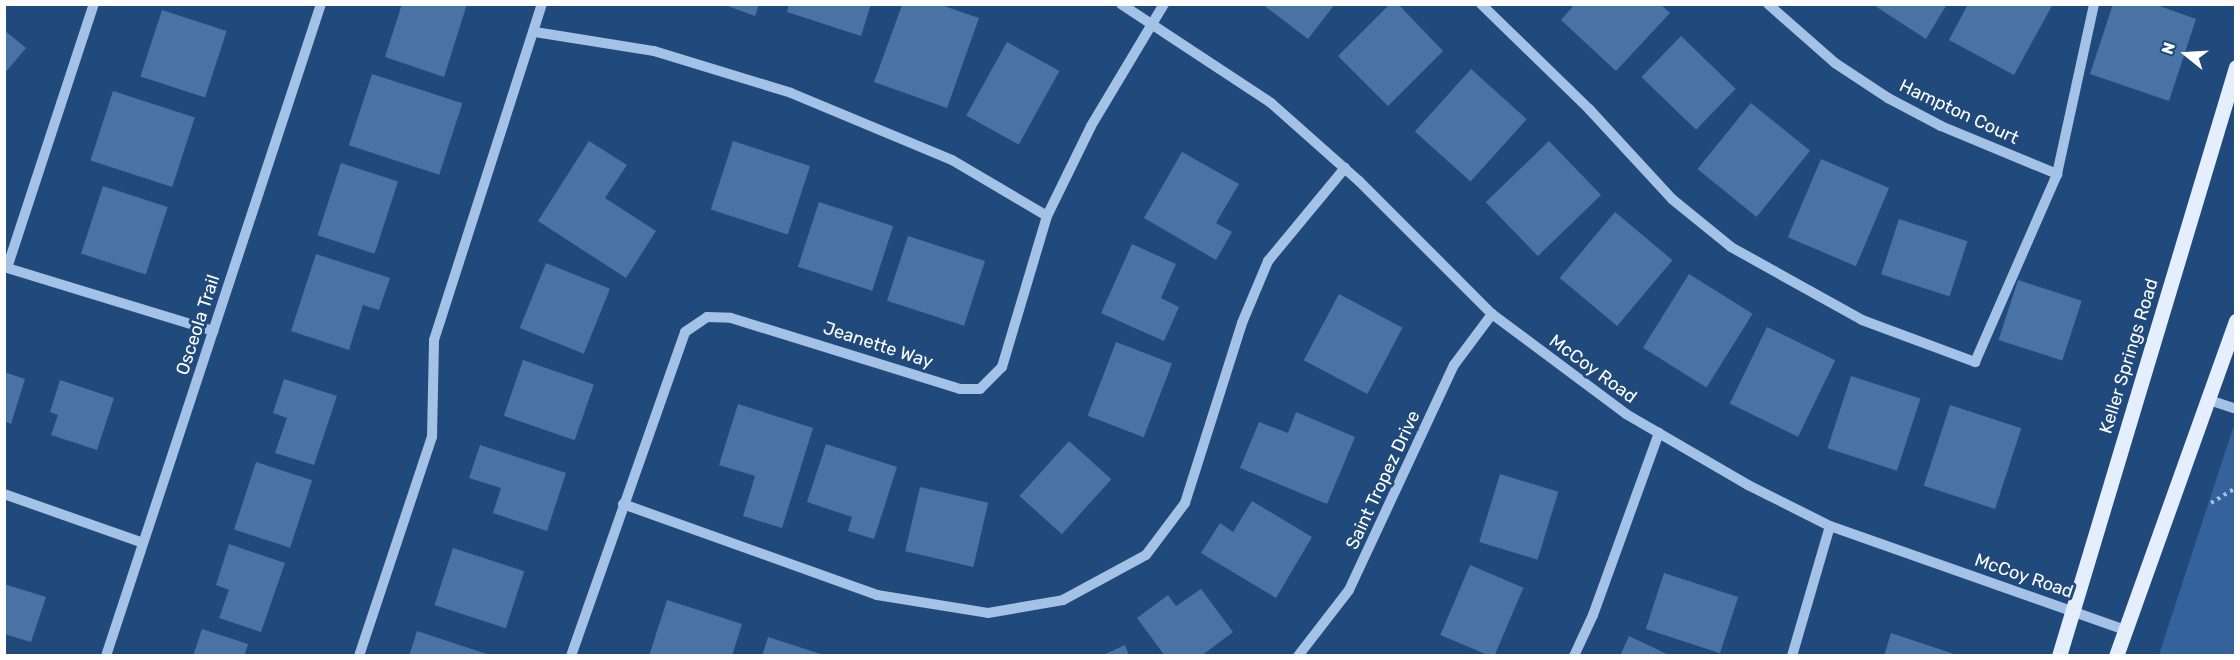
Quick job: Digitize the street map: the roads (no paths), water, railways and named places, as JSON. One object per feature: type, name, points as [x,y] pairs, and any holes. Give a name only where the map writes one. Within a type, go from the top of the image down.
[{"type":"main road","name":"Keller Springs Road","points":[[2059,656],[2235,67]]},
{"type":"main road","points":[[2116,656],[2209,400],[2235,321]]},
{"type":"street","points":[[94,4],[6,267],[213,331]]},
{"type":"street","name":"Osceola Trail","points":[[106,656],[321,4]]},
{"type":"street","points":[[359,656],[432,437],[434,340],[535,32],[542,4]]},
{"type":"street","name":"McCoy Road","points":[[1121,4],[1153,22],[1271,103],[1345,168],[1492,314],[1577,380],[1659,433],[1748,485],[1830,526],[2125,630]]},
{"type":"street","name":"Jeanette Way","points":[[571,656],[685,332],[707,317],[731,318],[960,389],[980,389],[1002,367],[1047,216],[1091,126],[1164,4]]},
{"type":"street","points":[[1481,4],[1589,109],[1672,199],[1731,247],[1862,320],[1975,362],[2057,174],[2094,4]]},
{"type":"street","name":"Hampton Court","points":[[1767,4],[1835,63],[1888,98],[1941,126],[2057,174]]},
{"type":"street","points":[[535,32],[654,51],[791,93],[952,160],[1047,216]]},
{"type":"street","points":[[623,504],[877,595],[988,613],[1063,600],[1146,555],[1185,503],[1242,323],[1268,261],[1345,168]]},
{"type":"street","name":"Saint Tropez Drive","points":[[1298,656],[1349,590],[1454,365],[1492,314]]},
{"type":"street","points":[[2209,400],[2235,409]]},
{"type":"street","points":[[1574,656],[1593,615],[1659,433]]},
{"type":"street","points":[[4,494],[143,543]]},
{"type":"street","points":[[1792,656],[1830,526]]}]
